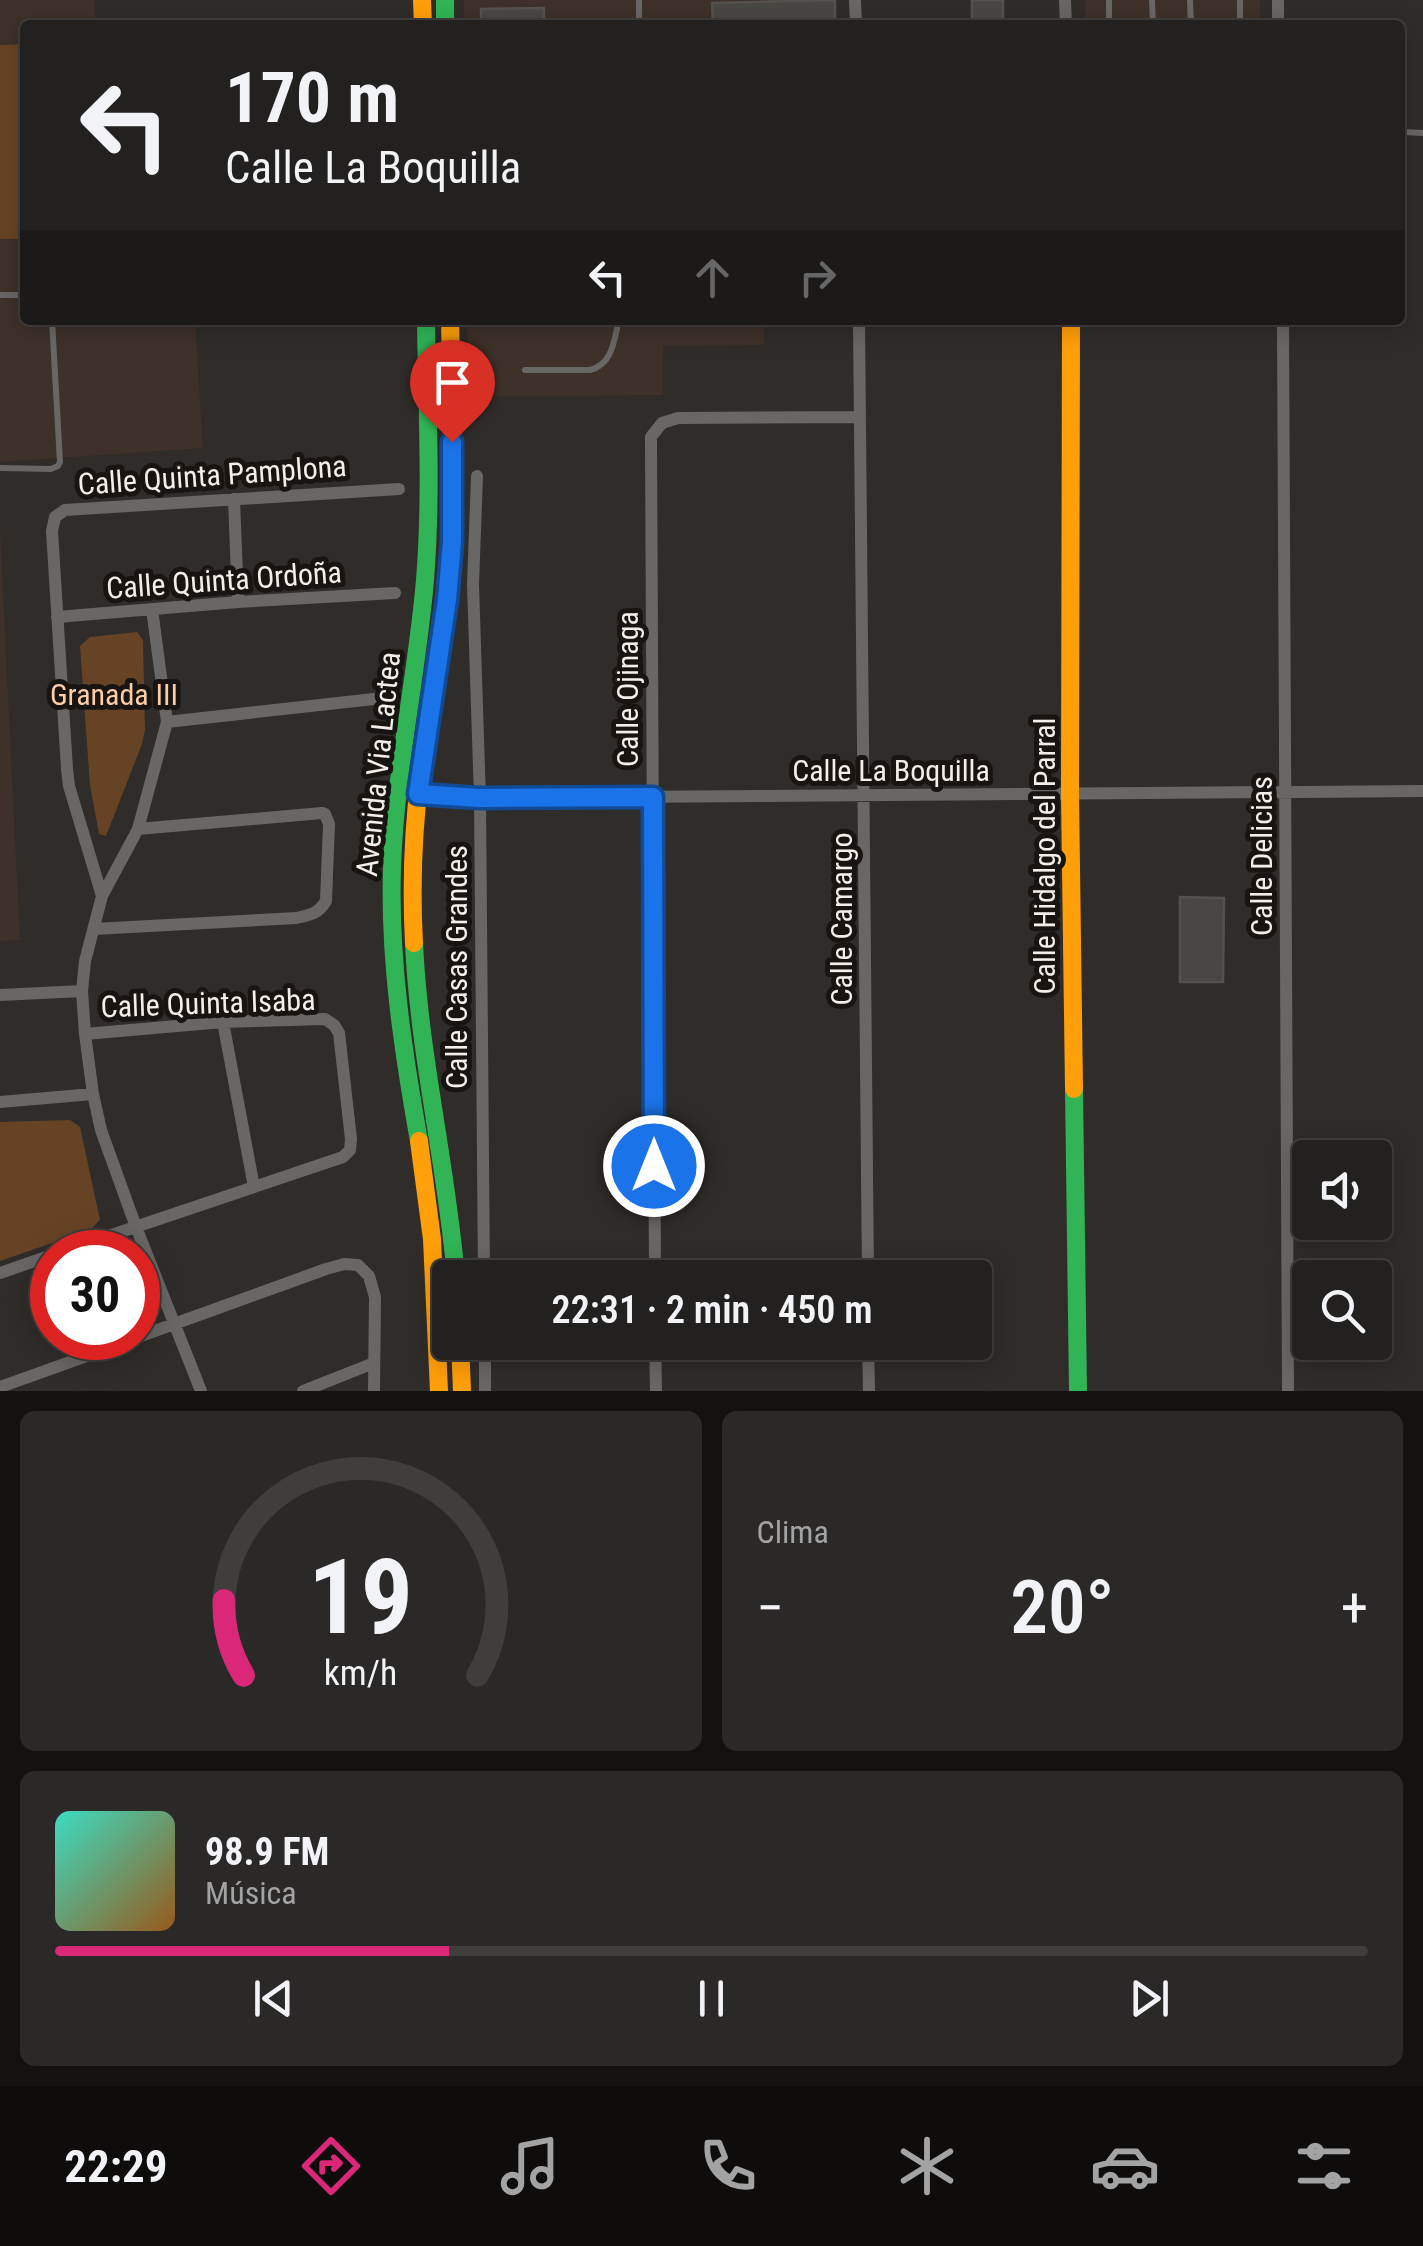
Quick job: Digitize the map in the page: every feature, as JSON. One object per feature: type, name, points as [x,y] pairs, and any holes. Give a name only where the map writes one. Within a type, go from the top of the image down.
[{"type":"main road","name":"Avenida Via Lactea","points":[[426,325],[425,579],[396,792],[392,868],[396,987],[432,1239],[439,1391]]},
{"type":"main road","name":"Avenida Via Lactea","points":[[450,325],[452,542],[440,655],[418,794],[412,928],[424,1058],[443,1160],[455,1260]]},
{"type":"main road","name":"Calle Hidalgo del Parral","points":[[1071,325],[1070,794],[1078,1391]]},
{"type":"main road","points":[[461,1360],[462,1391]]},
{"type":"street","name":"Calle Camargo","points":[[859,325],[868,1260]]},
{"type":"street","name":"Calle Delicias","points":[[1283,325],[1288,1391]]},
{"type":"street","name":"Calle Ojinaga","points":[[655,1260],[651,437],[662,423],[678,418],[859,416]]},
{"type":"street","name":"Calle Casas Grandes","points":[[477,476],[474,586],[484,1260]]},
{"type":"street","name":"Calle Quinta Pamplona","points":[[102,896],[69,786],[52,531],[58,513],[399,488]]},
{"type":"street","points":[[234,499],[238,602]]},
{"type":"street","name":"Calle Quinta Ordoña","points":[[57,617],[394,593]]},
{"type":"street","points":[[152,609],[167,722],[138,829],[102,896],[85,961],[82,990],[93,1094],[101,1130],[201,1391]]},
{"type":"street","points":[[167,722],[383,698]]},
{"type":"street","name":"Calle La Boquilla","points":[[396,792],[480,798],[1423,791]]},
{"type":"street","points":[[94,929],[296,918],[312,915],[326,902],[329,824],[322,812],[138,829]]},
{"type":"street","points":[[0,995],[82,990]]},
{"type":"street","name":"Calle Quinta Isaba","points":[[85,1034],[223,1022],[325,1019],[334,1025],[339,1034],[350,1150],[343,1157],[254,1187]]},
{"type":"street","points":[[124,1230],[254,1187],[223,1022]]},
{"type":"street","points":[[0,1102],[93,1094]]},
{"type":"street","points":[[0,1274],[30,1263]]},
{"type":"street","points":[[160,1330],[326,1268],[358,1265],[369,1276],[376,1298],[374,1391]]},
{"type":"street","points":[[0,1387],[75,1360]]},
{"type":"street","points":[[485,1360],[485,1391]]},
{"type":"street","points":[[656,1360],[656,1391]]},
{"type":"street","points":[[868,1360],[868,1391]]},
{"type":"street","points":[[303,1391],[374,1363]]},
{"type":"lane","points":[[0,468],[51,469],[60,462],[52,325]]},
{"type":"lane","points":[[525,370],[598,368],[611,352],[617,325]]},
{"type":"shaded area","points":[[0,0],[94,0],[96,20],[20,20],[20,325],[195,325],[203,448],[0,462]]},
{"type":"shaded area","points":[[464,0],[835,0],[835,20],[464,20]]},
{"type":"shaded area","points":[[1085,0],[1260,0],[1261,20],[1086,20]]},
{"type":"shaded area","points":[[467,325],[764,325],[764,345],[663,346],[663,395],[468,397]]},
{"type":"shaded area","points":[[0,528],[20,940],[0,941]]},
{"type":"green space","points":[[20,44],[20,239],[0,239],[0,45]]},
{"type":"green space","name":"Granada III","points":[[137,632],[143,640],[145,730],[106,836],[99,834],[90,785],[80,646],[90,637]]},
{"type":"green space","points":[[70,1120],[80,1127],[100,1220],[90,1230],[30,1230],[30,1251],[0,1261],[0,1122]]},
{"type":"building","points":[[835,0],[835,20],[713,20],[712,3]]},
{"type":"building","points":[[972,0],[1003,0],[1003,20],[972,20]]},
{"type":"building","points":[[544,8],[544,20],[481,20],[481,9]]},
{"type":"building","points":[[1180,897],[1224,898],[1223,982],[1180,982]]},
{"type":"traffic: fast","points":[[445,0],[445,20]]},
{"type":"traffic: fast","points":[[419,1141],[398,1005],[392,868],[427,548],[426,325]]},
{"type":"traffic: fast","points":[[414,943],[421,1027],[454,1260]]},
{"type":"traffic: fast","points":[[1074,1089],[1078,1391]]},
{"type":"traffic: slow","points":[[422,0],[423,20]]},
{"type":"traffic: slow","points":[[414,943],[413,860],[418,797],[450,567],[450,325]]},
{"type":"traffic: slow","points":[[1071,325],[1074,1089]]},
{"type":"traffic: slow","points":[[419,1141],[432,1239],[439,1391]]},
{"type":"traffic: slow","points":[[461,1360],[462,1391]]},
{"type":"route","points":[[452,442],[452,542],[447,600],[418,794],[480,798],[653,797],[654,1166]]}]
